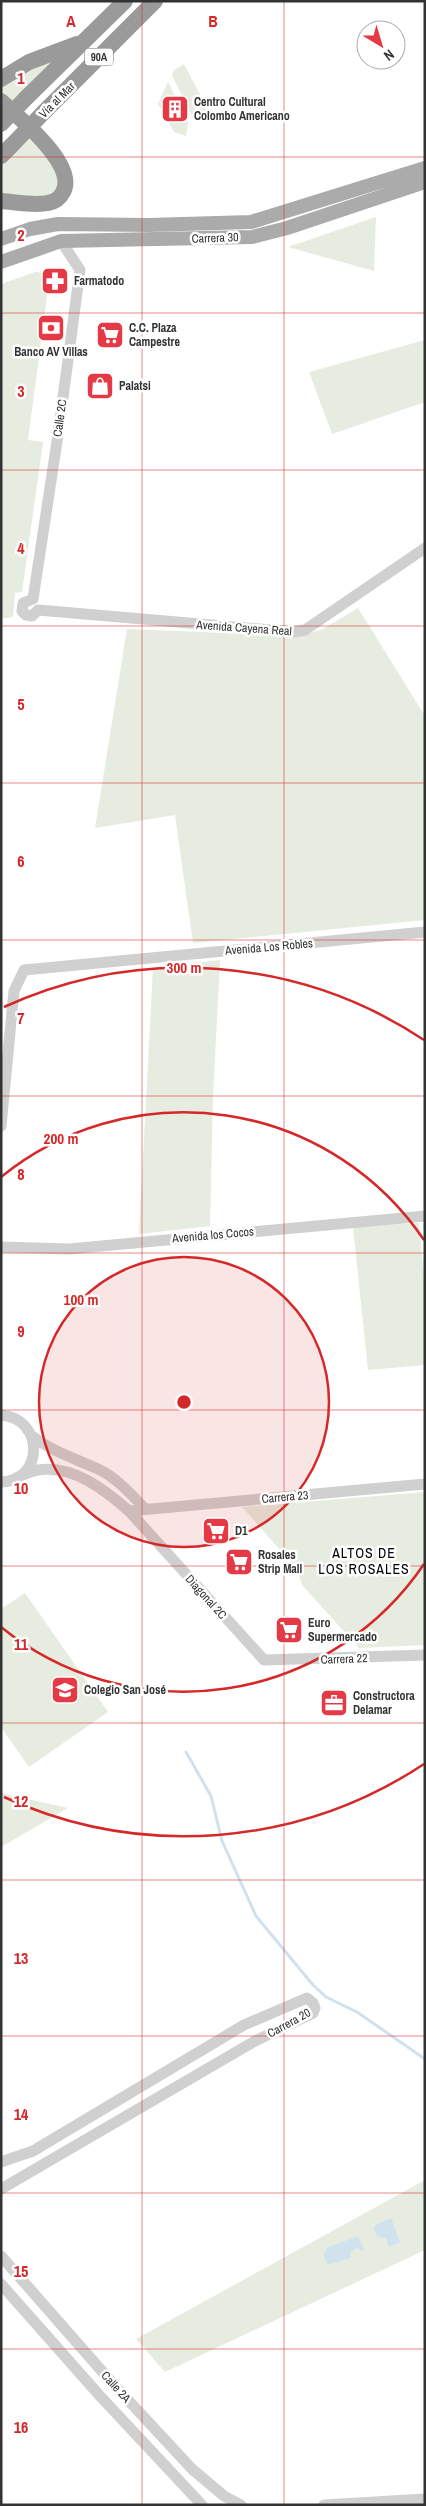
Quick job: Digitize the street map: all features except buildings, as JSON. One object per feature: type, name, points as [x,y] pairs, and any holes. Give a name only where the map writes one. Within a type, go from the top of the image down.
[{"type":"highway","name":"Vía al Mar","points":[[1,124],[125,1]]},
{"type":"highway","name":"Vía al Mar","points":[[6,150],[155,1]]},
{"type":"highway","points":[[1,80],[29,62],[82,43]]},
{"type":"highway","points":[[1,101],[59,162],[65,174],[66,182],[60,196],[50,203],[1,201]]},
{"type":"main road","name":"Carrera 30","points":[[1,239],[30,229],[58,224],[149,225],[251,222],[425,168]]},
{"type":"main road","name":"Carrera 30","points":[[1,262],[61,241],[252,237],[287,228],[425,182]]},
{"type":"street","name":"Calle 2C","points":[[34,613],[39,605],[33,599],[58,436],[80,270],[61,241]]},
{"type":"street","name":"Avenida Cayena Real","points":[[34,613],[295,632],[305,630],[318,623],[363,589],[425,548]]},
{"type":"street","name":"Avenida Los Robles","points":[[1,1126],[14,991],[24,970],[425,932]]},
{"type":"street","name":"Avenida los Cocos","points":[[1,1247],[69,1249],[425,1216]]},
{"type":"street","points":[[1,1415],[16,1418],[32,1436],[56,1452],[99,1469],[128,1491],[145,1509],[150,1534]]},
{"type":"street","points":[[16,1478],[30,1464],[34,1445],[32,1436]]},
{"type":"street","points":[[1,1482],[38,1470],[60,1471],[96,1484],[129,1511]]},
{"type":"street","name":"Carrera 23","points":[[129,1511],[425,1484]]},
{"type":"street","name":"Diagonal 2C","points":[[129,1511],[264,1660]]},
{"type":"street","name":"Carrera 22","points":[[264,1660],[425,1655]]},
{"type":"street","name":"Carrera 20","points":[[1,2162],[33,2151],[244,2025],[307,1998],[313,2003],[313,2012],[255,2041],[1,2189]]},
{"type":"street","name":"Calle 2A","points":[[1,2256],[105,2376],[192,2469],[224,2496],[242,2505]]},
{"type":"street","name":"Calle 2A","points":[[1,2284],[100,2396],[202,2505]]},
{"type":"street","points":[[324,2505],[425,2499]]},
{"type":"shaded area","points":[[53,63],[13,102],[1,90],[1,84],[33,65]]},
{"type":"shaded area","points":[[184,64],[208,110],[193,118],[172,75],[174,70]]},
{"type":"shaded area","points":[[168,82],[188,123],[186,136],[174,132],[158,104]]},
{"type":"shaded area","points":[[28,138],[53,162],[60,178],[54,191],[48,196],[1,196],[1,165]]},
{"type":"shaded area","points":[[376,217],[374,271],[288,247]]},
{"type":"shaded area","points":[[35,272],[50,273],[28,440],[43,442],[22,592],[15,593],[13,617],[1,619],[1,284]]},
{"type":"shaded area","points":[[425,340],[425,402],[332,434],[309,372]]},
{"type":"shaded area","points":[[358,608],[425,716],[425,920],[193,943],[175,815],[95,828],[127,629],[300,636],[323,629]]},
{"type":"shaded area","points":[[220,960],[213,1096],[210,1226],[139,1234],[153,968]]},
{"type":"shaded area","points":[[419,1223],[425,1290],[425,1365],[368,1370],[353,1227]]},
{"type":"shaded area","points":[[425,1492],[425,1645],[359,1648],[302,1585],[297,1569],[242,1507]]},
{"type":"shaded area","points":[[25,1593],[108,1712],[29,1767],[1,1727],[1,1609]]},
{"type":"shaded area","points":[[1,1793],[68,1808],[1,1847]]},
{"type":"shaded area","points":[[425,2180],[425,2250],[165,2372],[136,2339]]},
{"type":"water","points":[[391,2218],[400,2242],[389,2247],[386,2238],[377,2237],[374,2228],[377,2224]]},
{"type":"water","points":[[358,2236],[364,2250],[361,2251],[358,2248],[350,2252],[351,2258],[327,2265],[324,2253],[327,2248]]},
{"type":"waterway","points":[[186,1752],[211,1796],[222,1841],[256,1916],[313,1985],[326,1997],[357,2012],[425,2059]]},
{"type":"place","name":"Centro Cultural Colombo Americano","points":[[175,109]]},
{"type":"place","name":"Farmatodo","points":[[55,281]]},
{"type":"place","name":"Banco AV Villas","points":[[51,328]]},
{"type":"place","name":"C.C. Plaza Campestre","points":[[110,335]]},
{"type":"place","name":"Palatsi","points":[[100,386]]},
{"type":"place","name":"D1","points":[[216,1531]]},
{"type":"place","name":"Rosales Strip Mall","points":[[239,1562]]},
{"type":"place","name":"Euro Supermercado","points":[[289,1630]]},
{"type":"place","name":"Colegio San José","points":[[65,1690]]},
{"type":"place","name":"Constructora Delamar","points":[[334,1703]]},
{"type":"district","name":"ALTOS DE LOS ROSALES","points":[[364,1562]]}]
